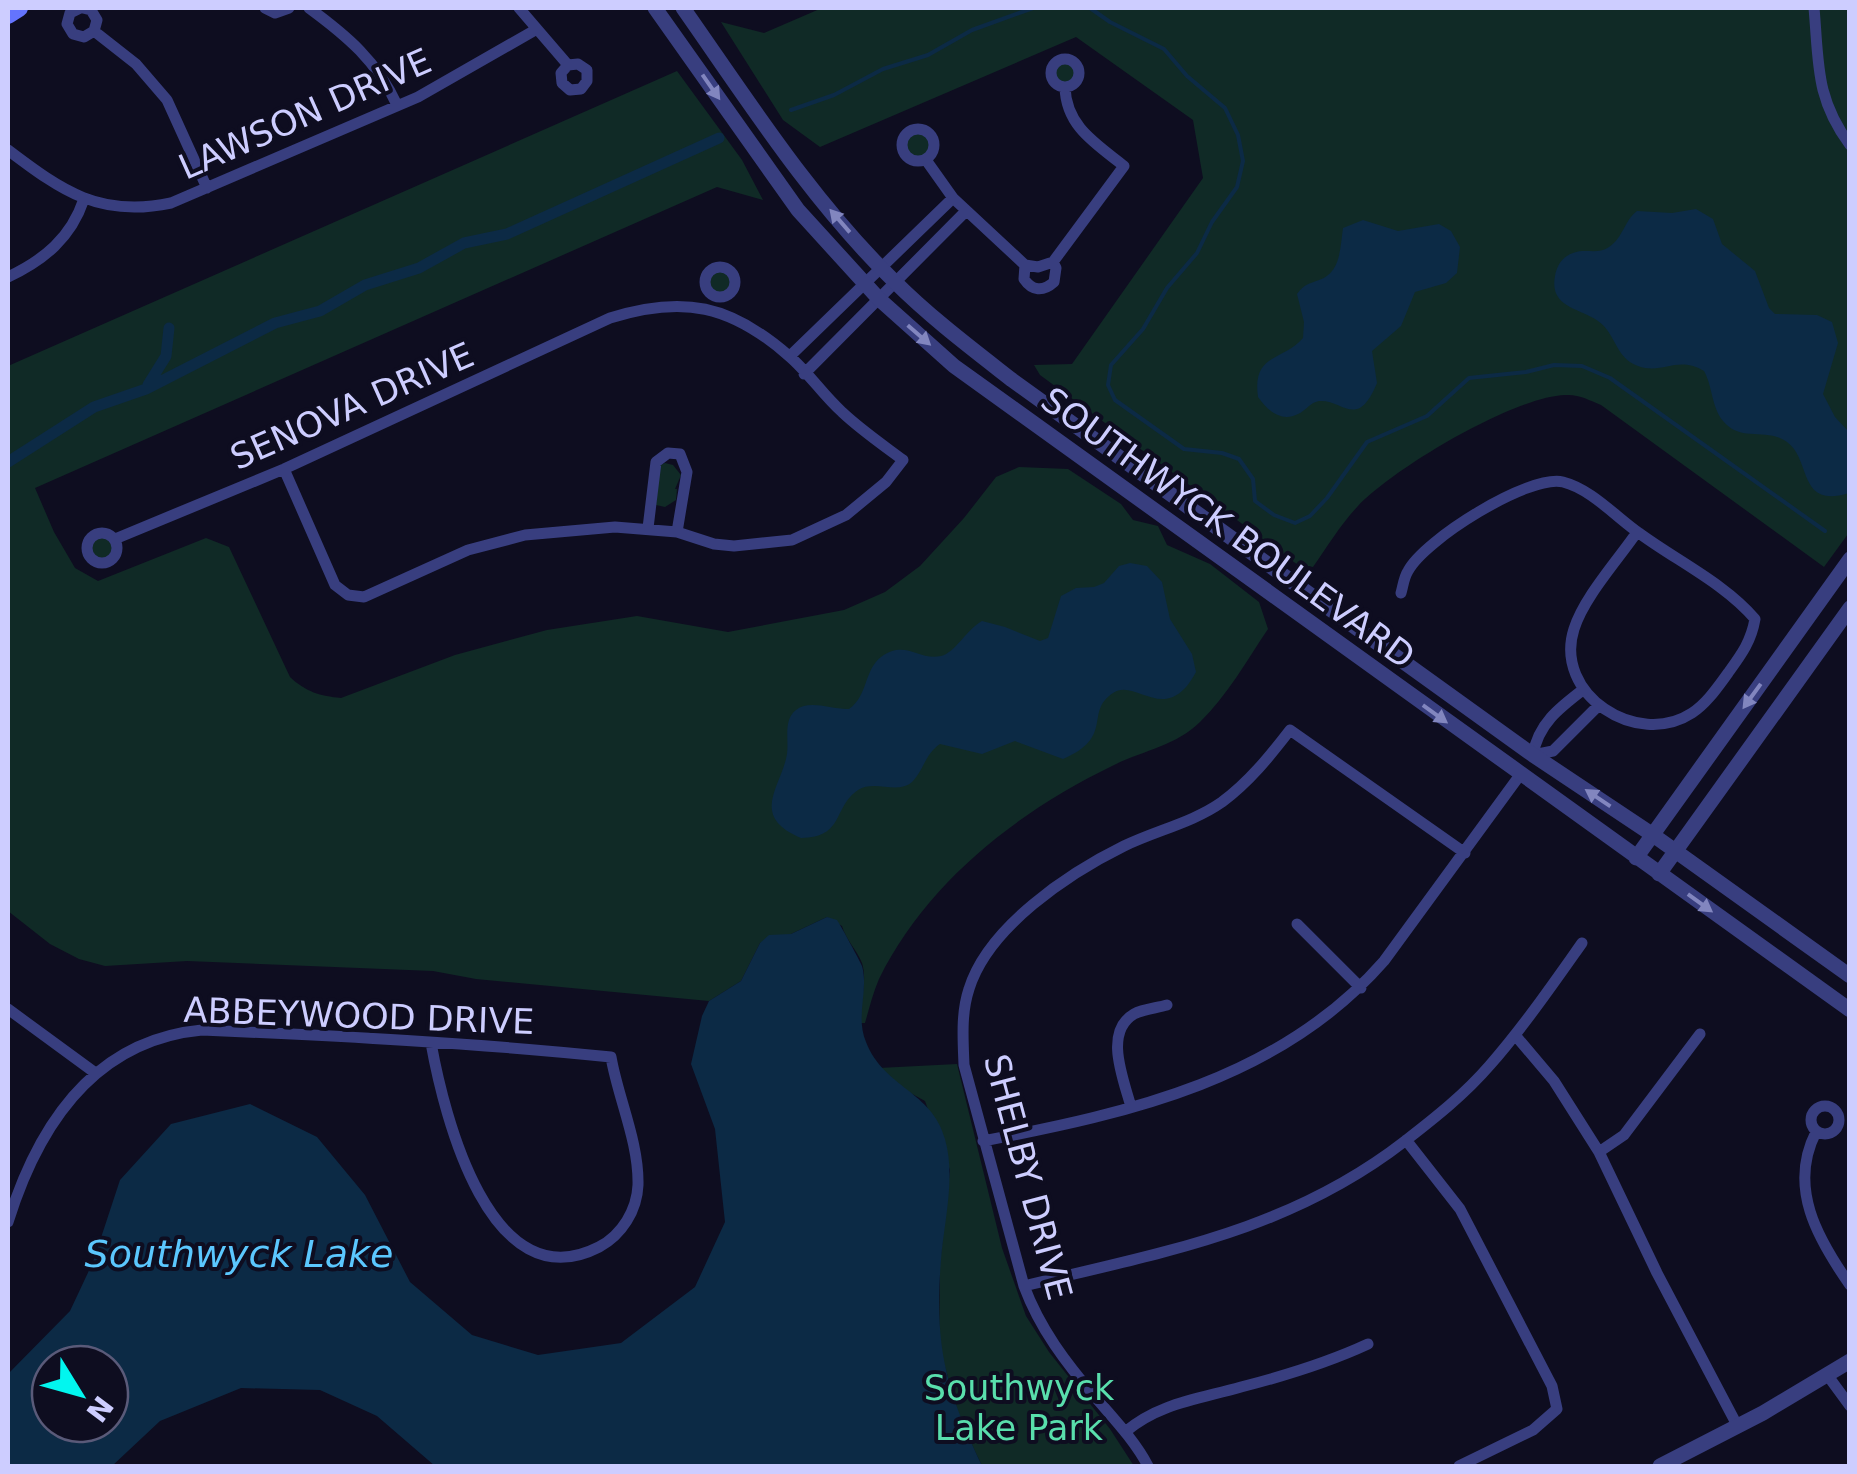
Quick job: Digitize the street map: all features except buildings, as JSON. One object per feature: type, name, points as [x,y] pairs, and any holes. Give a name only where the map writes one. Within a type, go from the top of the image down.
[{"type":"main road","points":[[8,16],[19,8]]},
{"type":"street","points":[[81,8],[95,15],[94,32],[78,37],[69,30],[67,18],[81,8]]},
{"type":"street","points":[[265,8],[275,13],[289,8]]},
{"type":"street","points":[[309,8],[374,62],[398,106]]},
{"type":"street","points":[[519,8],[568,64]]},
{"type":"street","name":"SOUTHWYCK BOULEVARD","points":[[683,8],[801,176],[895,283],[1012,380],[1534,755],[1850,976]]},
{"type":"street","points":[[1814,8],[1825,103],[1850,145]]},
{"type":"street","name":"SOUTHWYCK BOULEVARD","points":[[659,9],[798,210],[879,299],[986,390],[1850,1010]]},
{"type":"street","name":"LAWSON DRIVE","points":[[8,150],[53,184],[84,199],[127,209],[153,207],[207,188],[398,106],[538,29]]},
{"type":"street","points":[[94,32],[136,64],[167,100],[207,188]]},
{"type":"street","points":[[1031,266],[1053,262],[1124,166],[1072,121],[1065,104],[1065,87]]},
{"type":"street","points":[[926,160],[953,198],[1031,266]]},
{"type":"street","points":[[790,356],[953,198]]},
{"type":"street","points":[[8,277],[54,248],[78,218],[84,199]]},
{"type":"street","points":[[804,374],[966,211]]},
{"type":"street","points":[[1031,266],[1024,279],[1034,289],[1042,290],[1054,282],[1053,262]]},
{"type":"street","points":[[284,469],[335,585],[348,595],[364,596],[450,557],[506,539],[576,528],[648,528],[734,546],[792,540],[829,525],[862,504],[898,470],[903,460],[844,415],[790,356],[756,331],[716,310],[717,296]]},
{"type":"street","name":"SENOVA DRIVE","points":[[114,539],[284,469],[610,318],[668,304],[716,310]]},
{"type":"street","points":[[648,528],[656,462],[668,453],[680,454],[688,472],[677,532]]},
{"type":"street","points":[[1401,592],[1408,570],[1425,551],[1478,513],[1534,486],[1562,481],[1594,498],[1741,603],[1755,620],[1751,640],[1712,694],[1690,714],[1660,725],[1625,721],[1598,706],[1584,689],[1573,663],[1572,631],[1637,532]]},
{"type":"street","points":[[1232,568],[1247,548]]},
{"type":"street","points":[[1636,858],[1850,560]]},
{"type":"street","points":[[1659,874],[1850,608]]},
{"type":"street","points":[[1787,647],[1810,664]]},
{"type":"street","points":[[982,1141],[1188,1092],[1244,1068],[1296,1038],[1361,988],[1403,938],[1534,755],[1536,736],[1552,715],[1584,689]]},
{"type":"street","points":[[1534,755],[1553,751],[1598,706]]},
{"type":"street","points":[[1552,715],[1572,731]]},
{"type":"street","name":"SHELBY DRIVE","points":[[1148,1466],[1052,1343],[1024,1286],[964,1064],[962,1027],[968,989],[992,948],[1026,912],[1076,872],[1223,801],[1256,772],[1290,730],[1464,853]]},
{"type":"street","points":[[1297,924],[1361,988]]},
{"type":"street","points":[[1024,1286],[1199,1243],[1283,1214],[1359,1175],[1463,1093],[1514,1035],[1582,942]]},
{"type":"street","points":[[1789,968],[1807,944]]},
{"type":"street","points":[[1131,1107],[1117,1048],[1118,1032],[1133,1014],[1167,1005]]},
{"type":"street","points":[[8,1009],[94,1072]]},
{"type":"street","name":"ABBEYWOOD DRIVE","points":[[8,1222],[48,1129],[94,1072],[142,1042],[202,1030],[431,1043],[611,1056],[637,1166],[638,1187],[634,1206],[612,1239],[596,1249],[553,1258],[507,1234],[487,1208],[441,1096],[431,1043]]},
{"type":"street","points":[[1599,1152],[1624,1135],[1700,1034]]},
{"type":"street","points":[[1514,1035],[1554,1081],[1599,1152],[1656,1273],[1737,1426]]},
{"type":"street","points":[[1816,1132],[1803,1169],[1808,1208],[1835,1264],[1850,1285]]},
{"type":"street","points":[[1406,1140],[1442,1183],[1468,1223],[1552,1386],[1557,1409],[1532,1430],[1459,1466]]},
{"type":"street","points":[[1125,1432],[1146,1414],[1168,1406],[1284,1376],[1368,1344]]},
{"type":"street","points":[[1660,1466],[1850,1362]]},
{"type":"street","points":[[1828,1376],[1850,1406]]},
{"type":"green space","points":[[822,8],[1849,8],[1848,534],[1824,567],[1601,405],[1565,395],[1516,408],[1426,455],[1358,506],[1313,567],[1298,565],[1040,375],[1034,365],[1072,364],[1203,178],[1193,120],[1076,37],[820,147],[783,120],[721,22],[764,33]]},
{"type":"green space","points":[[1062,57],[1072,61],[1076,71],[1072,81],[1062,85],[1052,81],[1048,71],[1052,61]]},
{"type":"green space","points":[[677,71],[742,160],[763,200],[717,187],[35,488],[75,568],[98,581],[206,538],[229,547],[290,677],[314,692],[341,698],[455,655],[547,630],[637,616],[728,632],[844,610],[885,592],[920,566],[996,477],[1019,467],[1068,469],[1121,504],[1133,520],[1158,526],[1167,545],[1210,564],[1259,602],[1268,629],[1228,689],[1191,730],[1077,784],[977,854],[922,912],[899,944],[879,979],[865,1023],[861,1023],[862,963],[842,926],[827,917],[760,943],[741,981],[709,1001],[476,979],[433,971],[187,961],[105,966],[79,959],[50,944],[8,911],[8,366]]},
{"type":"green space","points":[[918,131],[928,135],[932,145],[928,155],[918,159],[908,155],[904,145],[908,135]]},
{"type":"green space","points":[[721,268],[731,272],[735,282],[731,292],[721,296],[711,292],[707,282],[711,272]]},
{"type":"green space","points":[[660,465],[673,465],[681,475],[675,489],[676,500],[665,507],[656,505]]},
{"type":"green space","points":[[102,532],[112,536],[116,546],[112,556],[102,560],[92,556],[88,546],[92,536]]},
{"type":"green space","name":"Southwyck Lake Park","points":[[957,1064],[1002,1248],[1026,1316],[1134,1466],[982,1466],[960,1419],[939,1346],[940,1264],[950,1170],[925,1101],[898,1086],[879,1068]]},
{"type":"water","points":[[1696,209],[1713,219],[1722,244],[1755,271],[1775,314],[1817,315],[1832,322],[1838,343],[1823,394],[1835,417],[1849,432],[1849,493],[1832,496],[1813,489],[1795,450],[1787,442],[1730,428],[1716,409],[1704,371],[1686,365],[1647,368],[1630,362],[1604,326],[1568,306],[1557,295],[1555,276],[1563,259],[1609,247],[1637,211],[1672,213]]},
{"type":"water","points":[[1363,220],[1398,231],[1439,224],[1451,231],[1460,247],[1457,273],[1446,283],[1415,292],[1401,326],[1372,351],[1377,383],[1363,406],[1350,409],[1319,401],[1292,416],[1275,414],[1258,397],[1260,373],[1270,360],[1303,338],[1304,322],[1297,294],[1304,286],[1332,272],[1343,228]]},
{"type":"water","points":[[1119,566],[1147,566],[1162,582],[1170,619],[1192,654],[1196,672],[1174,697],[1152,698],[1122,690],[1113,693],[1100,708],[1089,742],[1063,759],[1015,741],[982,754],[940,744],[906,786],[858,790],[825,833],[801,838],[776,820],[772,800],[787,754],[788,724],[796,710],[814,705],[849,709],[860,697],[881,657],[898,650],[941,656],[982,621],[1040,641],[1048,638],[1061,596],[1076,588],[1104,583]]},
{"type":"water","name":"Southwyck Lake","points":[[827,917],[837,920],[862,966],[866,1042],[884,1070],[919,1099],[939,1123],[948,1154],[949,1184],[939,1291],[941,1343],[959,1414],[982,1466],[435,1466],[377,1416],[320,1390],[241,1388],[160,1421],[112,1466],[8,1466],[8,1374],[30,1352],[30,1444],[130,1444],[130,1344],[38,1344],[70,1311],[93,1262],[120,1180],[171,1124],[250,1104],[317,1137],[365,1195],[410,1282],[472,1335],[538,1355],[621,1343],[695,1287],[725,1222],[715,1129],[691,1064],[709,1001],[741,981],[760,943],[769,935],[791,934]]},
{"type":"waterway","points":[[791,110],[834,95],[883,69],[928,55],[972,30],[1033,8]]},
{"type":"waterway","points":[[1090,8],[1164,49],[1187,76],[1225,108],[1238,135],[1243,161],[1237,187],[1212,222],[1197,253],[1167,288],[1143,329],[1111,365],[1108,385],[1115,400],[1184,449],[1239,459],[1253,479],[1255,501],[1274,515],[1295,523],[1310,516],[1367,442],[1427,416],[1469,378],[1554,365],[1582,366],[1610,378],[1825,531]]},
{"type":"waterway","points":[[8,462],[94,407],[146,389],[275,323],[320,311],[365,285],[419,268],[464,243],[507,234],[719,138]]},
{"type":"waterway","points":[[148,385],[166,356],[169,328]]}]
